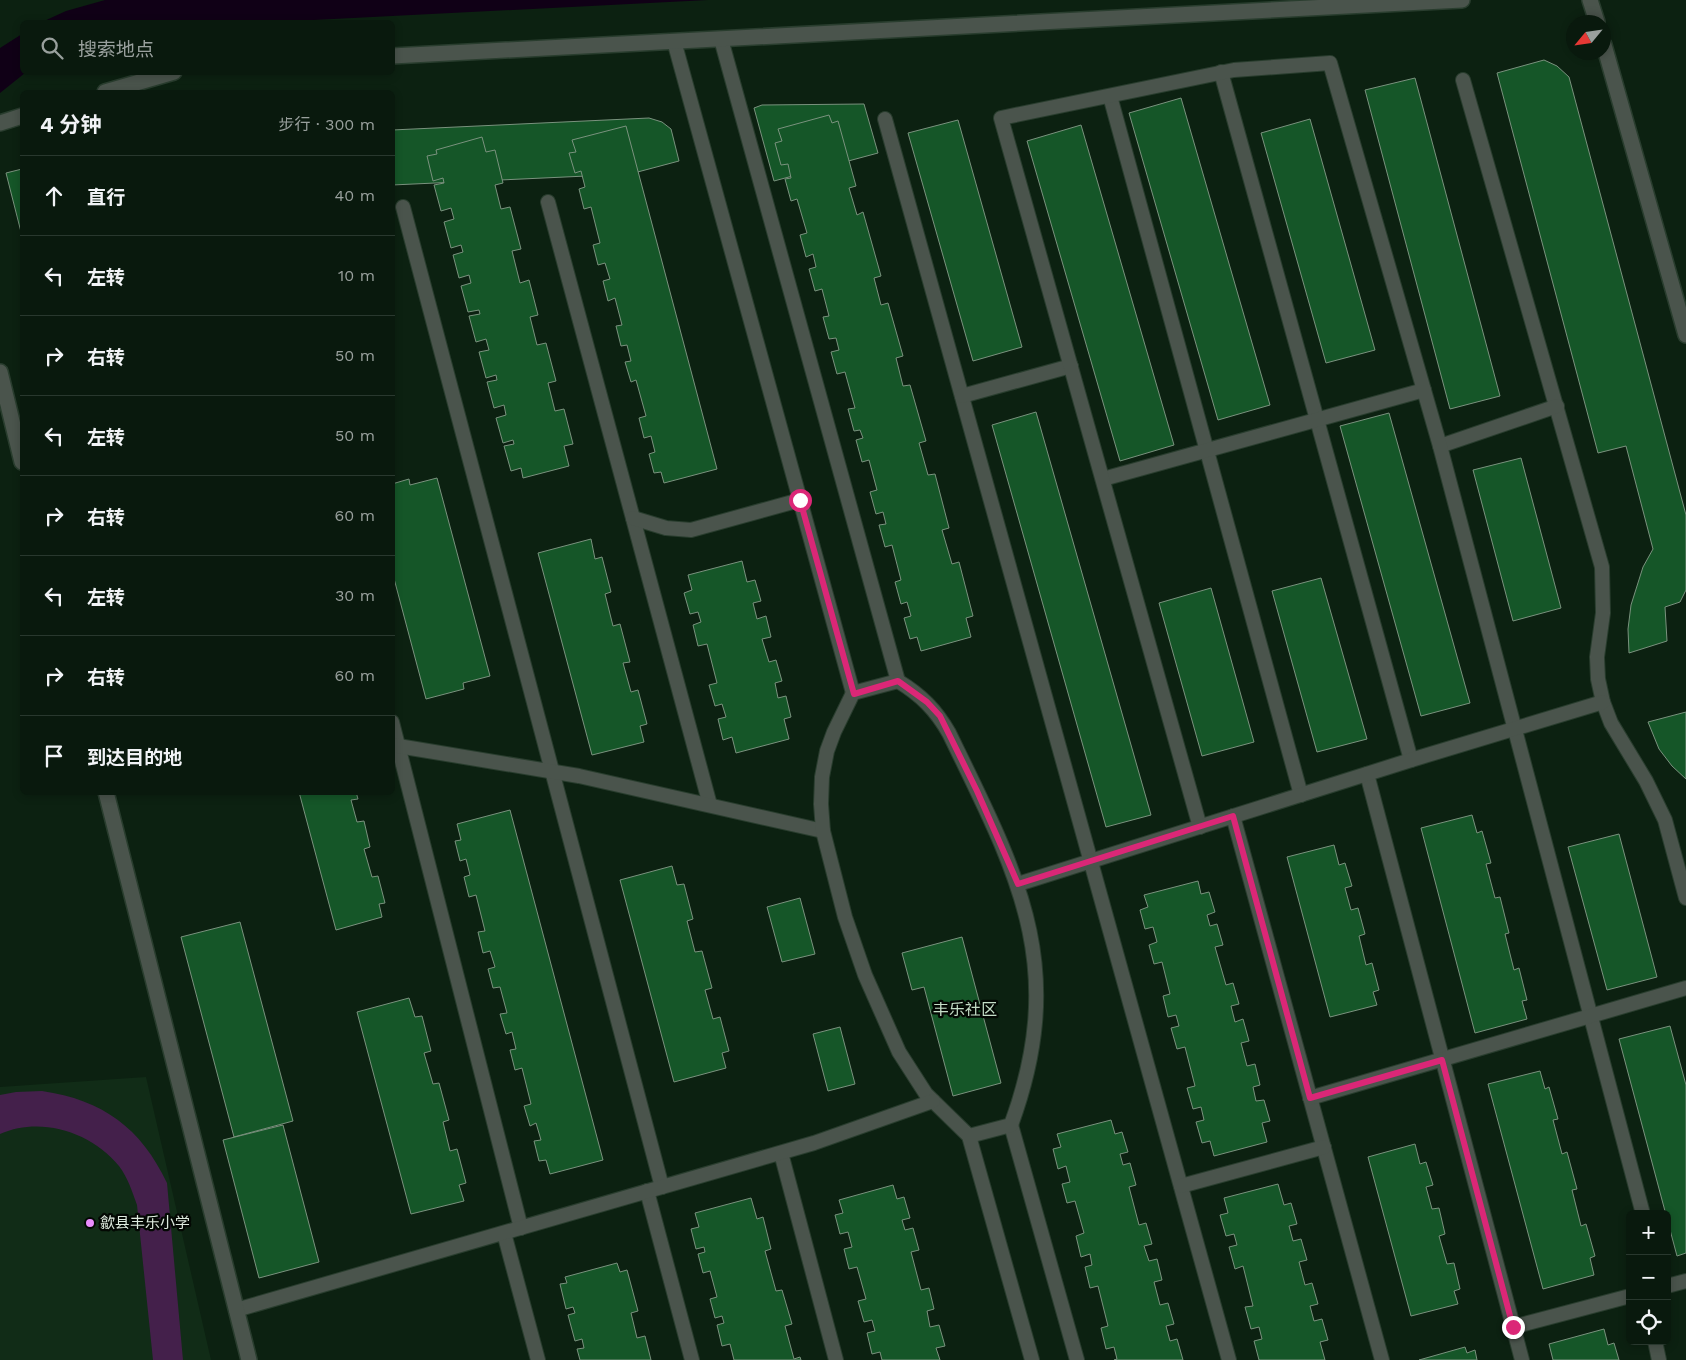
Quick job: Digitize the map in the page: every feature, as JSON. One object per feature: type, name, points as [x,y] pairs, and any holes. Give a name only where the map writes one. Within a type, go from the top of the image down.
[{"type":"street","points":[[395,56],[1462,0]]},
{"type":"street","points":[[1590,0],[1595,15]]},
{"type":"street","points":[[1608,60],[1686,335]]},
{"type":"street","points":[[112,90],[164,75]]},
{"type":"street","points":[[0,123],[20,117]]},
{"type":"street","points":[[0,372],[20,454]]},
{"type":"street","points":[[107,795],[249,1360]]},
{"type":"lane","points":[[721,39],[898,681],[927,702],[940,716],[977,791],[1018,884],[1029,920],[1036,958],[1038,996],[1036,1034],[1030,1065],[1011,1125],[1077,1360]]},
{"type":"lane","points":[[674,41],[854,694],[834,732],[827,751],[821,804],[823,831],[845,917],[865,975],[899,1052],[933,1101],[969,1136],[1032,1360]]},
{"type":"lane","points":[[1200,826],[1001,118],[1221,72],[1330,63],[1440,446],[1642,1210]]},
{"type":"lane","points":[[1221,72],[1411,760]]},
{"type":"lane","points":[[1463,80],[1602,567],[1603,613],[1597,657],[1598,680],[1603,702],[1611,723],[1646,781],[1665,820],[1686,898]]},
{"type":"lane","points":[[1110,96],[1300,795]]},
{"type":"lane","points":[[885,119],[1229,1360]]},
{"type":"lane","points":[[548,202],[710,806]]},
{"type":"lane","points":[[404,207],[662,1187]]},
{"type":"lane","points":[[962,396],[1071,366]]},
{"type":"lane","points":[[1103,479],[1424,390]]},
{"type":"lane","points":[[1440,446],[1557,406]]},
{"type":"lane","points":[[633,518],[666,528],[691,530],[800,500]]},
{"type":"lane","points":[[854,694],[898,681]]},
{"type":"lane","points":[[1018,884],[1411,760],[1603,702]]},
{"type":"lane","points":[[522,1228],[396,745],[552,772],[823,831]]},
{"type":"lane","points":[[1367,774],[1522,1360]]},
{"type":"lane","points":[[1233,816],[1382,1360]]},
{"type":"lane","points":[[1310,1098],[1686,988]]},
{"type":"lane","points":[[236,1310],[781,1153],[933,1101]]},
{"type":"lane","points":[[969,1136],[1011,1125]]},
{"type":"lane","points":[[1181,1186],[1324,1147]]},
{"type":"lane","points":[[781,1153],[836,1360]]},
{"type":"lane","points":[[647,1191],[692,1360]]},
{"type":"lane","points":[[504,1233],[538,1360]]},
{"type":"lane","points":[[1671,1285],[1686,1282]]},
{"type":"lane","points":[[1513,1327],[1626,1297]]},
{"type":"lane","points":[[1656,1345],[1659,1360]]},
{"type":"shaded area","points":[[105,0],[708,0],[313,20],[46,20],[66,11]]},
{"type":"shaded area","points":[[20,35],[20,75],[22,75],[0,93],[0,48]]},
{"type":"shaded area","name":"歙县丰乐小学","points":[[146,1077],[211,1360],[0,1360],[0,1087]]},
{"type":"shaded area","points":[[42,1091],[84,1101],[118,1120],[145,1147],[167,1183],[183,1360],[153,1360],[137,1205],[119,1166],[108,1154],[94,1144],[64,1130],[32,1127],[0,1134],[0,1095]]},
{"type":"building","points":[[1544,60],[1557,66],[1569,77],[1686,515],[1686,590],[1680,602],[1665,607],[1667,641],[1629,653],[1628,629],[1631,605],[1643,567],[1653,549],[1626,446],[1598,453],[1497,73]]},
{"type":"building","points":[[1415,78],[1500,396],[1450,409],[1365,90]]},
{"type":"building","points":[[1181,98],[1270,405],[1218,420],[1129,113]]},
{"type":"building","points":[[864,104],[878,153],[774,181],[754,108],[762,105]]},
{"type":"building","points":[[829,115],[832,123],[838,121],[856,186],[849,188],[857,215],[863,212],[881,276],[874,278],[881,305],[888,303],[903,356],[896,358],[903,386],[910,385],[926,441],[919,443],[928,475],[935,474],[949,528],[942,530],[952,564],[959,562],[973,616],[966,618],[971,637],[921,651],[917,637],[910,639],[904,618],[911,616],[907,602],[901,604],[895,582],[901,580],[892,545],[885,547],[879,525],[886,524],[883,512],[876,514],[870,492],[877,490],[869,460],[862,462],[856,440],[863,438],[860,430],[854,431],[848,409],[855,408],[845,372],[837,374],[831,352],[839,350],[836,338],[829,339],[823,317],[829,316],[822,289],[815,291],[809,269],[816,267],[813,254],[806,257],[800,235],[807,233],[797,199],[791,201],[785,179],[791,178],[788,164],[781,165],[775,143],[782,141],[778,129]]},
{"type":"building","points":[[649,118],[662,122],[671,129],[679,161],[630,174],[395,185],[395,130]]},
{"type":"building","points":[[1310,119],[1375,350],[1326,363],[1261,133]]},
{"type":"building","points":[[958,120],[1022,347],[973,361],[908,133]]},
{"type":"building","points":[[1081,125],[1174,445],[1120,461],[1027,141]]},
{"type":"building","points":[[626,126],[717,469],[664,483],[661,472],[654,473],[649,454],[655,452],[651,436],[644,438],[639,418],[646,416],[636,380],[631,382],[625,362],[631,361],[627,345],[621,346],[616,326],[622,325],[615,298],[608,301],[603,281],[610,279],[605,263],[598,265],[593,245],[600,243],[591,207],[584,209],[579,189],[585,187],[581,171],[575,173],[569,153],[576,152],[572,140]]},
{"type":"building","points":[[482,137],[486,152],[495,150],[503,183],[495,185],[501,209],[510,207],[521,249],[512,251],[520,283],[529,280],[538,315],[530,317],[537,345],[546,343],[556,381],[548,383],[555,411],[564,409],[573,444],[564,446],[569,466],[523,478],[521,468],[511,471],[504,446],[514,444],[513,440],[503,443],[496,418],[506,415],[504,405],[494,408],[487,382],[497,380],[496,375],[486,378],[479,352],[489,350],[486,339],[476,342],[469,316],[480,314],[479,310],[468,312],[461,286],[471,283],[469,275],[459,278],[453,255],[463,252],[461,245],[451,248],[444,222],[454,219],[451,208],[441,211],[434,185],[444,183],[443,178],[433,181],[427,156],[437,154],[436,150]]},
{"type":"building","points":[[20,170],[20,228],[6,173]]},
{"type":"building","points":[[1036,412],[1151,815],[1106,827],[992,425]]},
{"type":"building","points":[[1389,413],[1470,703],[1421,716],[1340,426]]},
{"type":"building","points":[[1521,458],[1561,608],[1513,621],[1473,470]]},
{"type":"building","points":[[437,478],[490,676],[463,683],[464,689],[426,699],[395,582],[395,483],[409,479],[410,485]]},
{"type":"building","points":[[591,539],[595,559],[602,557],[611,592],[605,594],[613,626],[620,624],[630,662],[623,663],[631,692],[638,690],[647,724],[640,726],[644,742],[592,755],[538,553]]},
{"type":"building","points":[[742,561],[747,582],[755,580],[761,601],[753,603],[757,619],[766,616],[771,637],[762,639],[769,662],[776,660],[782,681],[775,683],[778,698],[786,696],[791,717],[784,719],[789,739],[736,753],[732,737],[723,740],[718,719],[726,717],[722,704],[715,706],[709,685],[717,683],[707,644],[698,646],[693,625],[701,622],[698,612],[690,614],[684,593],[692,590],[688,575]]},
{"type":"building","points":[[1321,578],[1367,739],[1317,752],[1272,591]]},
{"type":"building","points":[[1211,588],[1254,742],[1202,756],[1159,603]]},
{"type":"building","points":[[1686,712],[1686,779],[1672,766],[1659,749],[1648,722]]},
{"type":"building","points":[[300,795],[357,795],[358,799],[351,800],[357,822],[364,821],[370,847],[364,849],[372,877],[378,876],[385,903],[379,904],[382,917],[336,930]]},
{"type":"building","points":[[510,810],[603,1160],[550,1174],[546,1160],[539,1161],[534,1141],[541,1140],[536,1123],[530,1126],[524,1106],[531,1104],[522,1068],[515,1070],[510,1050],[516,1049],[512,1032],[506,1034],[500,1014],[507,1013],[500,987],[493,988],[488,969],[495,967],[490,951],[483,953],[478,932],[485,931],[476,895],[469,897],[464,877],[470,875],[466,859],[460,861],[455,841],[461,840],[457,824]]},
{"type":"building","points":[[1472,815],[1477,833],[1482,831],[1491,863],[1486,864],[1495,898],[1500,897],[1509,933],[1505,934],[1514,970],[1519,968],[1527,1000],[1522,1001],[1527,1019],[1475,1033],[1421,828]]},
{"type":"building","points":[[1619,834],[1657,977],[1607,990],[1568,847]]},
{"type":"building","points":[[1334,845],[1339,865],[1345,863],[1352,886],[1345,888],[1351,910],[1358,908],[1365,934],[1359,936],[1366,965],[1372,963],[1379,990],[1373,992],[1377,1005],[1330,1017],[1287,857]]},
{"type":"building","points":[[672,866],[677,885],[684,884],[693,919],[687,921],[695,952],[702,951],[712,988],[705,990],[713,1019],[720,1017],[729,1051],[722,1053],[726,1068],[674,1082],[620,880]]},
{"type":"building","points":[[1198,881],[1201,894],[1209,892],[1215,912],[1207,915],[1210,926],[1217,924],[1223,945],[1215,947],[1226,985],[1233,983],[1239,1004],[1231,1006],[1235,1022],[1243,1019],[1249,1041],[1241,1043],[1247,1066],[1255,1064],[1260,1085],[1253,1087],[1256,1101],[1264,1100],[1270,1121],[1262,1123],[1267,1142],[1214,1156],[1210,1141],[1202,1143],[1196,1122],[1204,1120],[1201,1107],[1193,1109],[1187,1088],[1195,1086],[1185,1047],[1177,1049],[1171,1028],[1179,1026],[1176,1015],[1168,1017],[1163,996],[1170,994],[1162,962],[1154,964],[1149,945],[1157,942],[1153,927],[1145,929],[1140,910],[1148,907],[1144,895]]},
{"type":"building","points":[[800,898],[815,954],[782,962],[767,907]]},
{"type":"building","points":[[240,922],[293,1121],[234,1137],[181,937]]},
{"type":"building","points":[[962,937],[1001,1083],[953,1096],[924,987],[912,990],[902,953]]},
{"type":"building","points":[[409,998],[415,1017],[422,1016],[431,1051],[424,1053],[433,1084],[439,1083],[449,1120],[443,1122],[450,1151],[457,1149],[466,1183],[459,1185],[464,1201],[411,1214],[357,1012]]},
{"type":"building","points":[[1670,1026],[1686,1085],[1686,1253],[1677,1256],[1671,1234],[1671,1210],[1665,1210],[1619,1039]]},
{"type":"building","points":[[840,1027],[855,1084],[828,1091],[813,1034]]},
{"type":"building","points":[[1540,1071],[1545,1089],[1549,1087],[1558,1119],[1553,1120],[1562,1154],[1567,1152],[1577,1189],[1572,1190],[1581,1226],[1586,1224],[1595,1256],[1590,1258],[1594,1275],[1543,1289],[1488,1084]]},
{"type":"building","points":[[1111,1120],[1115,1134],[1122,1132],[1128,1152],[1120,1154],[1123,1165],[1130,1163],[1136,1185],[1129,1187],[1139,1225],[1146,1223],[1152,1244],[1144,1246],[1149,1261],[1157,1259],[1162,1280],[1154,1282],[1160,1305],[1168,1303],[1174,1324],[1166,1326],[1170,1341],[1177,1339],[1183,1360],[1114,1360],[1117,1359],[1114,1347],[1106,1349],[1101,1328],[1108,1326],[1098,1286],[1090,1288],[1085,1267],[1092,1265],[1090,1254],[1081,1257],[1076,1236],[1084,1233],[1075,1201],[1067,1203],[1062,1184],[1070,1182],[1066,1166],[1058,1169],[1053,1149],[1061,1147],[1057,1134]]},
{"type":"building","points":[[283,1125],[319,1262],[259,1278],[223,1140]]},
{"type":"building","points":[[1415,1144],[1420,1164],[1426,1162],[1433,1185],[1426,1187],[1432,1209],[1439,1208],[1445,1234],[1439,1236],[1447,1264],[1454,1263],[1460,1289],[1454,1291],[1458,1304],[1411,1316],[1368,1157]]},
{"type":"building","points":[[1278,1184],[1284,1205],[1291,1203],[1297,1224],[1289,1226],[1293,1241],[1301,1239],[1307,1260],[1299,1262],[1305,1285],[1312,1283],[1318,1304],[1310,1306],[1314,1321],[1322,1319],[1328,1340],[1320,1342],[1325,1360],[1259,1360],[1254,1341],[1262,1339],[1259,1327],[1251,1329],[1245,1307],[1253,1306],[1243,1266],[1235,1269],[1229,1247],[1237,1245],[1234,1234],[1226,1236],[1220,1215],[1228,1213],[1224,1198]]},
{"type":"building","points":[[893,1185],[897,1199],[904,1197],[910,1218],[902,1220],[905,1230],[913,1228],[919,1250],[911,1252],[921,1290],[929,1288],[934,1309],[927,1311],[930,1327],[939,1325],[945,1346],[936,1348],[940,1360],[882,1360],[880,1352],[872,1354],[867,1333],[875,1331],[872,1320],[864,1322],[858,1301],[866,1299],[857,1267],[849,1269],[844,1249],[852,1247],[848,1232],[840,1234],[835,1215],[843,1213],[839,1200]]},
{"type":"building","points":[[751,1198],[757,1219],[763,1217],[771,1249],[765,1251],[776,1291],[782,1290],[792,1324],[785,1326],[794,1359],[800,1357],[801,1360],[734,1360],[730,1344],[722,1346],[717,1325],[724,1323],[722,1316],[715,1318],[710,1299],[717,1297],[710,1271],[703,1273],[698,1254],[705,1252],[704,1247],[696,1249],[691,1229],[699,1227],[695,1213]]},
{"type":"building","points":[[617,1263],[620,1272],[627,1270],[638,1311],[631,1313],[637,1338],[645,1336],[651,1360],[580,1360],[577,1349],[584,1348],[582,1339],[575,1341],[568,1315],[575,1313],[573,1307],[566,1309],[560,1284],[567,1283],[565,1277]]},
{"type":"building","points":[[1604,1329],[1608,1345],[1614,1343],[1619,1360],[1553,1360],[1549,1344]]},
{"type":"building","points":[[1465,1347],[1467,1353],[1475,1350],[1477,1360],[1419,1360]]},
{"type":"place","name":"歙县丰乐小学","points":[[90,1223]]},
{"type":"district","name":"丰乐社区","points":[[965,1009]]},
{"type":"route","points":[[800,500],[854,694],[898,681],[913,690],[940,716],[977,791],[1018,884],[1233,816],[1310,1098],[1442,1060],[1513,1327]]}]
